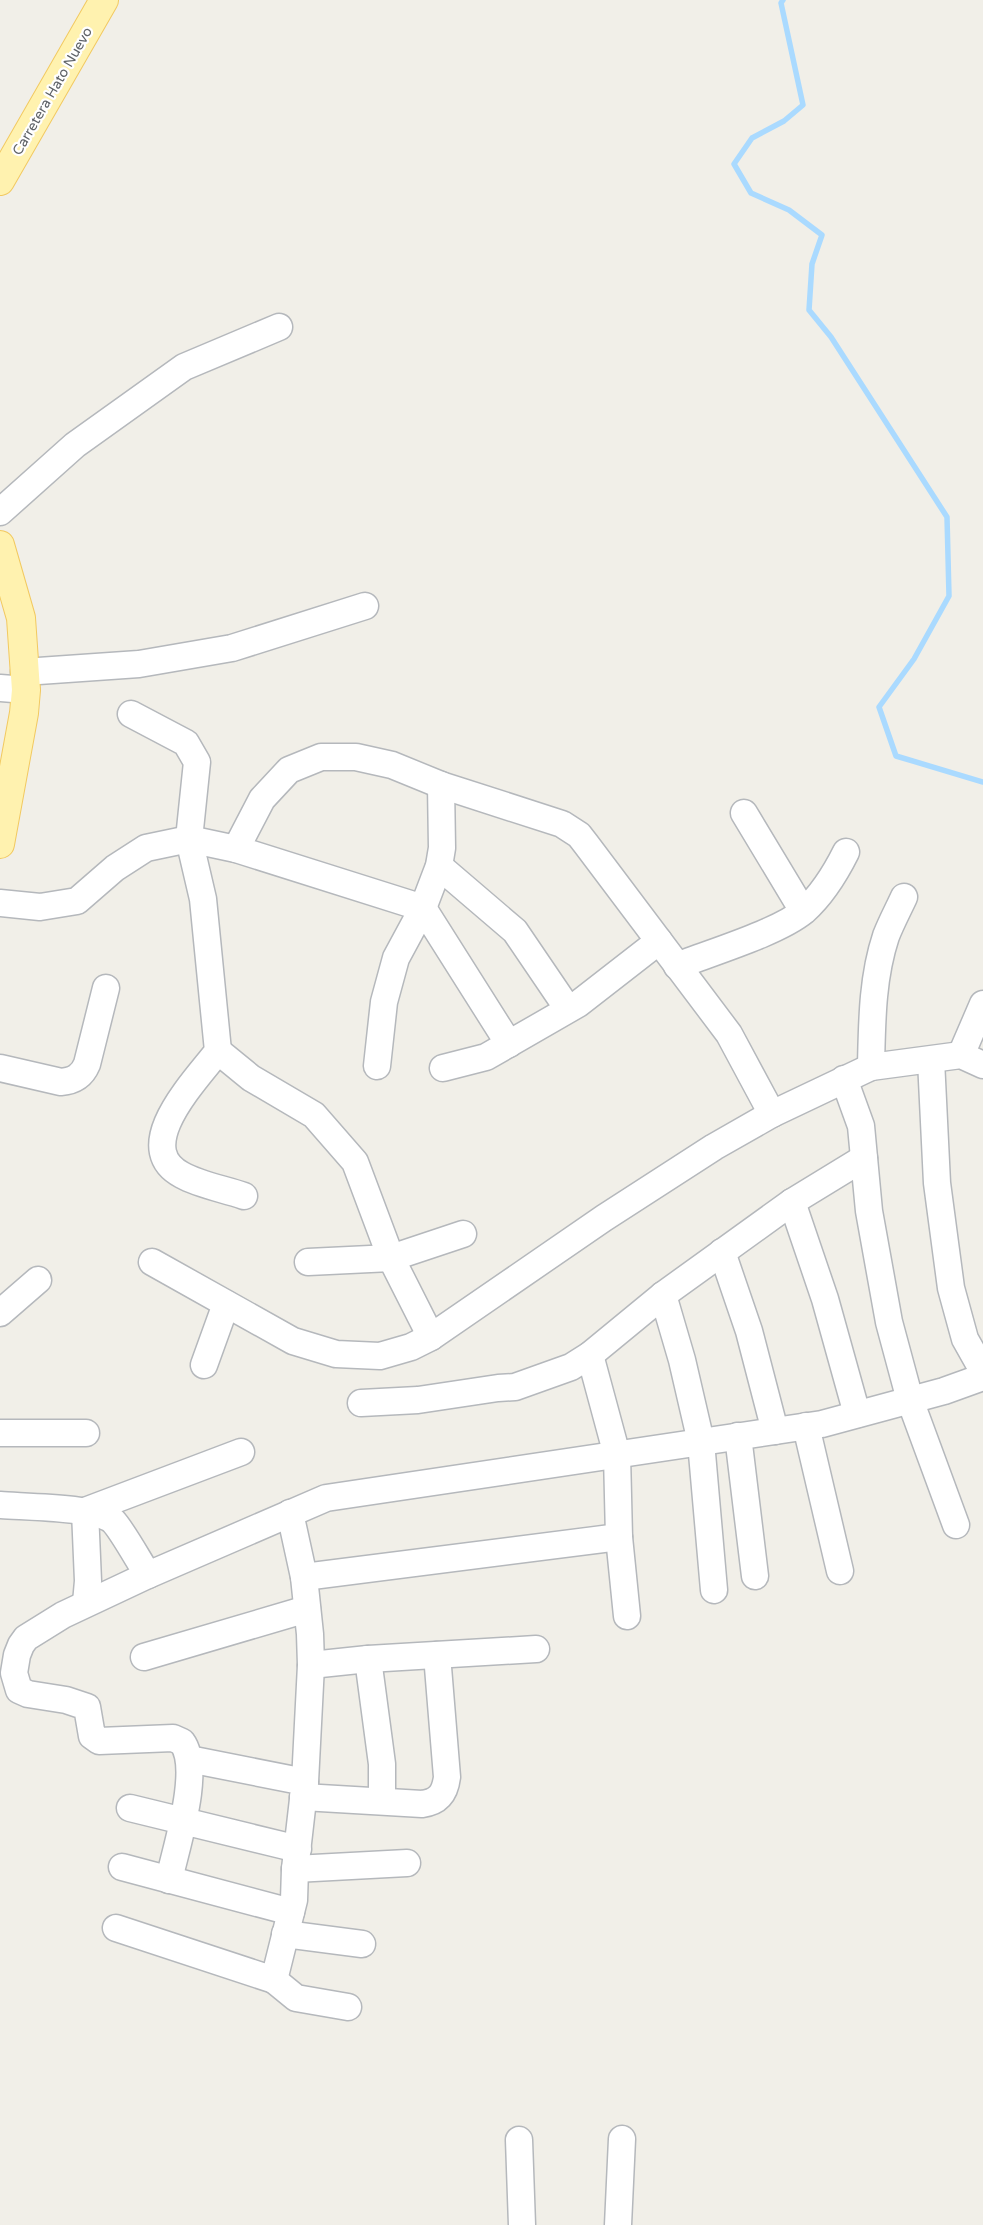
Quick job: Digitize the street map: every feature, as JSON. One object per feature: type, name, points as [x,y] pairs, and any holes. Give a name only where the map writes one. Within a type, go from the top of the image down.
[{"type":"main road","name":"Carretera Hato Nuevo","points":[[0,182],[104,0]]},
{"type":"main road","points":[[0,545],[21,618],[17,683],[24,713],[0,844]]},
{"type":"street","points":[[0,512],[75,445],[184,367],[279,326]]},
{"type":"street","points":[[17,683],[232,648],[365,606]]},
{"type":"street","points":[[131,714],[186,743],[197,762],[189,839],[203,898],[218,1051],[178,1103],[166,1124],[161,1144],[164,1158],[169,1165],[182,1175],[244,1196]]},
{"type":"street","points":[[236,849],[262,799],[289,770],[321,757],[356,757],[392,765],[441,785],[562,824],[578,835],[729,1034],[772,1114]]},
{"type":"street","points":[[377,1066],[384,1002],[396,958],[423,908],[439,866],[442,848],[441,785]]},
{"type":"street","points":[[744,813],[803,912]]},
{"type":"street","points":[[0,903],[40,907],[77,901],[115,868],[146,848],[189,839],[236,849],[423,908],[509,1044]]},
{"type":"street","points":[[677,966],[774,928],[803,912],[831,881],[846,852]]},
{"type":"street","points":[[439,866],[515,931],[568,1009]]},
{"type":"street","points":[[871,1067],[872,1008],[878,975],[886,937],[904,897]]},
{"type":"street","points":[[443,1068],[486,1057],[509,1044],[568,1009],[659,941]]},
{"type":"street","points":[[0,1068],[61,1082],[70,1081],[78,1077],[84,1071],[87,1064],[106,988]]},
{"type":"street","points":[[152,1262],[293,1341],[336,1354],[380,1356],[411,1347],[431,1337],[604,1218],[714,1147],[772,1114],[871,1067],[931,1060],[972,1060],[983,1004]]},
{"type":"street","points":[[218,1051],[251,1078],[314,1115],[355,1162],[391,1258],[431,1337]]},
{"type":"street","points":[[931,1060],[937,1183],[951,1288],[965,1339],[983,1371]]},
{"type":"street","points":[[844,1079],[862,1126],[868,1210],[889,1322],[910,1400],[956,1525]]},
{"type":"street","points":[[361,1403],[418,1400],[515,1387],[571,1367],[590,1356],[663,1295],[792,1202],[864,1158]]},
{"type":"street","points":[[792,1202],[825,1299],[857,1414]]},
{"type":"street","points":[[308,1262],[391,1258],[463,1234]]},
{"type":"street","points":[[722,1252],[749,1331],[775,1431]]},
{"type":"street","points":[[0,1313],[38,1280]]},
{"type":"street","points":[[663,1295],[682,1360],[700,1442],[714,1590]]},
{"type":"street","points":[[204,1365],[226,1304]]},
{"type":"street","points":[[590,1356],[617,1455],[619,1537],[627,1616]]},
{"type":"street","points":[[169,1880],[190,1778],[189,1759],[185,1746],[176,1739],[99,1742],[92,1736],[87,1707],[66,1700],[28,1694],[19,1690],[14,1673],[17,1655],[26,1638],[86,1602],[326,1498],[806,1426],[910,1400],[983,1378]]},
{"type":"street","points":[[806,1426],[840,1571]]},
{"type":"street","points":[[0,1433],[86,1433]]},
{"type":"street","points":[[738,1436],[755,1576]]},
{"type":"street","points":[[85,1511],[241,1452]]},
{"type":"street","points":[[0,1505],[85,1511],[102,1515],[113,1521],[148,1576]]},
{"type":"street","points":[[85,1511],[88,1581],[86,1602]]},
{"type":"street","points":[[274,1980],[294,1900],[304,1789],[311,1665],[304,1577],[290,1513]]},
{"type":"street","points":[[304,1577],[619,1537]]},
{"type":"street","points":[[144,1657],[307,1609]]},
{"type":"street","points":[[311,1665],[368,1659],[536,1648]]},
{"type":"street","points":[[189,1759],[304,1789],[382,1801],[431,1803],[442,1794],[446,1786],[445,1746],[437,1655]]},
{"type":"street","points":[[368,1659],[382,1764],[382,1801]]},
{"type":"street","points":[[130,1808],[182,1821],[297,1859],[407,1863]]},
{"type":"street","points":[[122,1867],[169,1880],[288,1923],[362,1944]]},
{"type":"street","points":[[116,1928],[274,1980],[296,1998],[348,2007]]},
{"type":"street","points":[[618,2225],[622,2139]]},
{"type":"street","points":[[519,2140],[522,2225]]},
{"type":"waterway","points":[[783,0],[781,3],[803,105],[784,121],[752,138],[734,164],[751,193],[789,210],[822,235],[812,264],[809,310],[831,337],[947,517],[949,596],[914,659],[879,707],[896,756],[983,782]]}]
